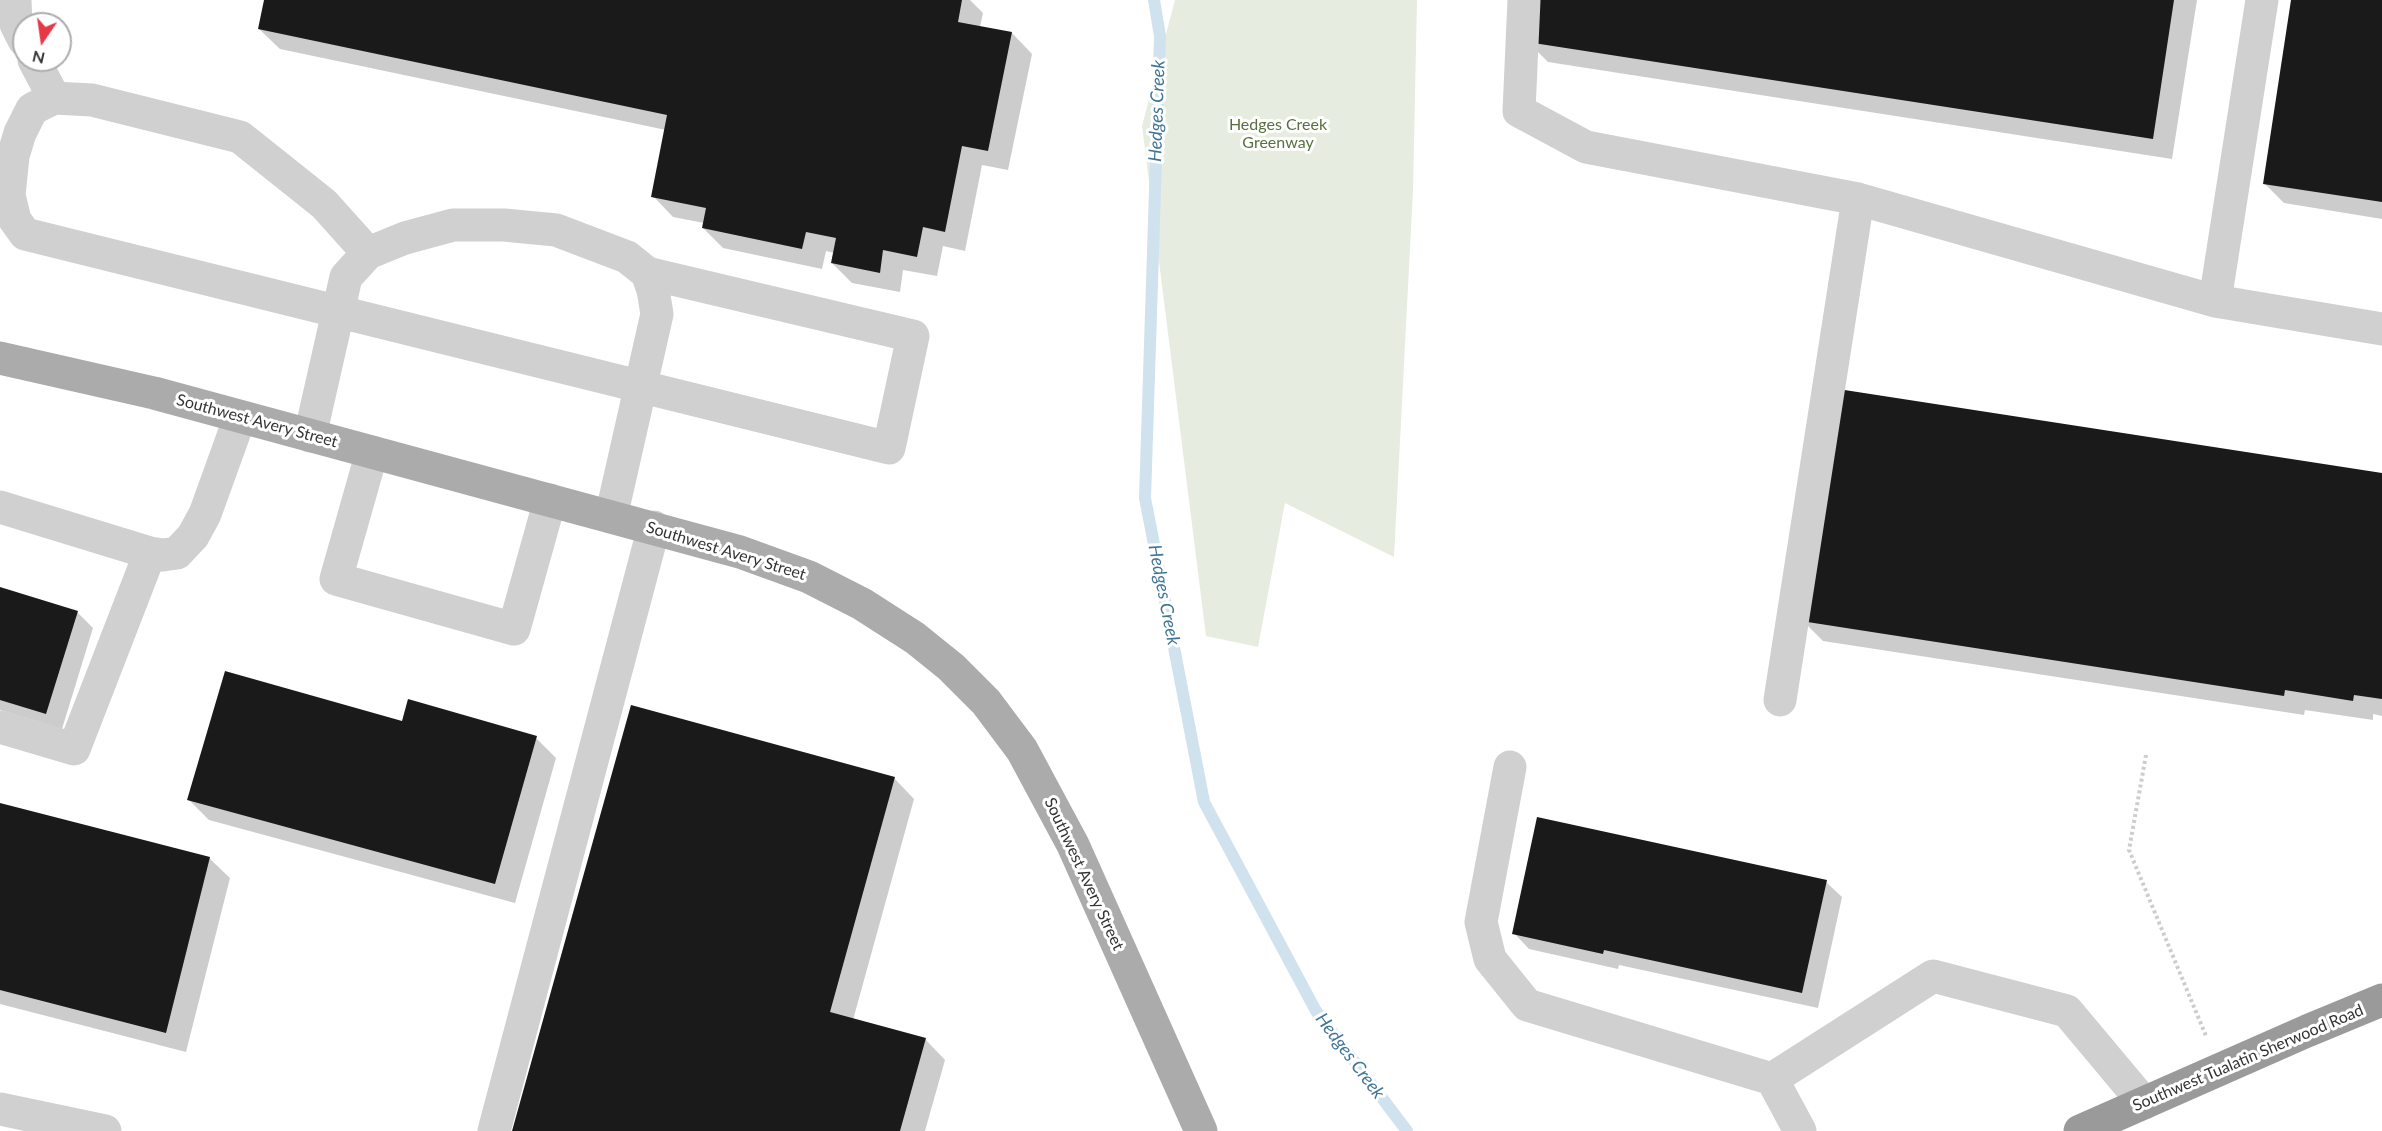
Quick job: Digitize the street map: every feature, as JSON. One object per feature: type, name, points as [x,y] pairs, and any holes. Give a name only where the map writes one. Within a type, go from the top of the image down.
[{"type":"highway","name":"Southwest Tualatin Sherwood Road","points":[[2080,1131],[2382,1000]]},
{"type":"main road","name":"Southwest Avery Street","points":[[0,358],[154,393],[740,552],[809,576],[862,604],[915,638],[951,667],[986,702],[1022,750],[1068,835],[1201,1131]]},
{"type":"lane","points":[[1524,0],[1520,111],[1586,147],[1858,199],[2215,301],[2382,329]]},
{"type":"lane","points":[[2215,301],[2262,0]]},
{"type":"lane","points":[[40,72],[54,98]]},
{"type":"lane","points":[[310,436],[338,313],[346,277],[368,253],[405,238],[453,225],[504,225],[556,230],[627,256],[647,273],[913,336],[889,448],[338,313],[25,234],[15,220],[9,195],[13,156],[20,133],[32,108],[54,98],[92,100],[240,137],[324,204],[368,253]]},
{"type":"lane","points":[[1780,700],[1858,199]]},
{"type":"lane","points":[[611,517],[657,314],[653,290],[647,273]]},
{"type":"lane","points":[[0,507],[150,553],[163,555],[177,552],[193,536],[206,514],[240,417]]},
{"type":"lane","points":[[372,452],[336,579],[514,629],[550,500]]},
{"type":"lane","points":[[494,1131],[654,527]]},
{"type":"lane","points":[[0,727],[74,749],[150,553]]},
{"type":"lane","points":[[1510,767],[1480,922],[1490,959],[1527,1005],[1772,1079],[1800,1131]]},
{"type":"lane","points":[[1772,1079],[1934,976],[2067,1011],[2144,1103]]},
{"type":"lane","points":[[0,1109],[105,1131]]},
{"type":"path","points":[[2146,755],[2129,850],[2220,1070]]},
{"type":"green space","name":"Hedges Creek Greenway","points":[[1175,0],[1417,0],[1413,190],[1394,557],[1285,503],[1258,647],[1206,636],[1142,126]]},
{"type":"building","points":[[264,0],[962,0],[958,22],[1012,32],[988,151],[962,146],[945,232],[923,227],[917,257],[883,250],[880,273],[831,263],[836,238],[806,232],[802,249],[702,228],[706,208],[651,197],[667,115],[258,29]]},
{"type":"building","points":[[1533,0],[2174,0],[2153,139],[1527,42]]},
{"type":"building","points":[[2291,0],[2382,0],[2382,202],[2263,184]]},
{"type":"building","points":[[1838,389],[2382,473],[2382,699],[2354,695],[2353,701],[2285,690],[2284,696],[1801,621]]},
{"type":"building","points":[[0,587],[78,611],[46,714],[0,700]]},
{"type":"building","points":[[225,671],[402,721],[408,699],[537,736],[495,884],[187,800]]},
{"type":"building","points":[[631,705],[895,777],[830,1012],[926,1038],[900,1131],[512,1131]]},
{"type":"building","points":[[0,803],[210,857],[166,1033],[0,990]]},
{"type":"building","points":[[1537,817],[1827,880],[1802,993],[1604,950],[1603,954],[1512,934]]},
{"type":"waterway","name":"Hedges Creek","points":[[1154,0],[1160,36],[1145,498],[1204,802],[1316,1011],[1407,1131]]}]
